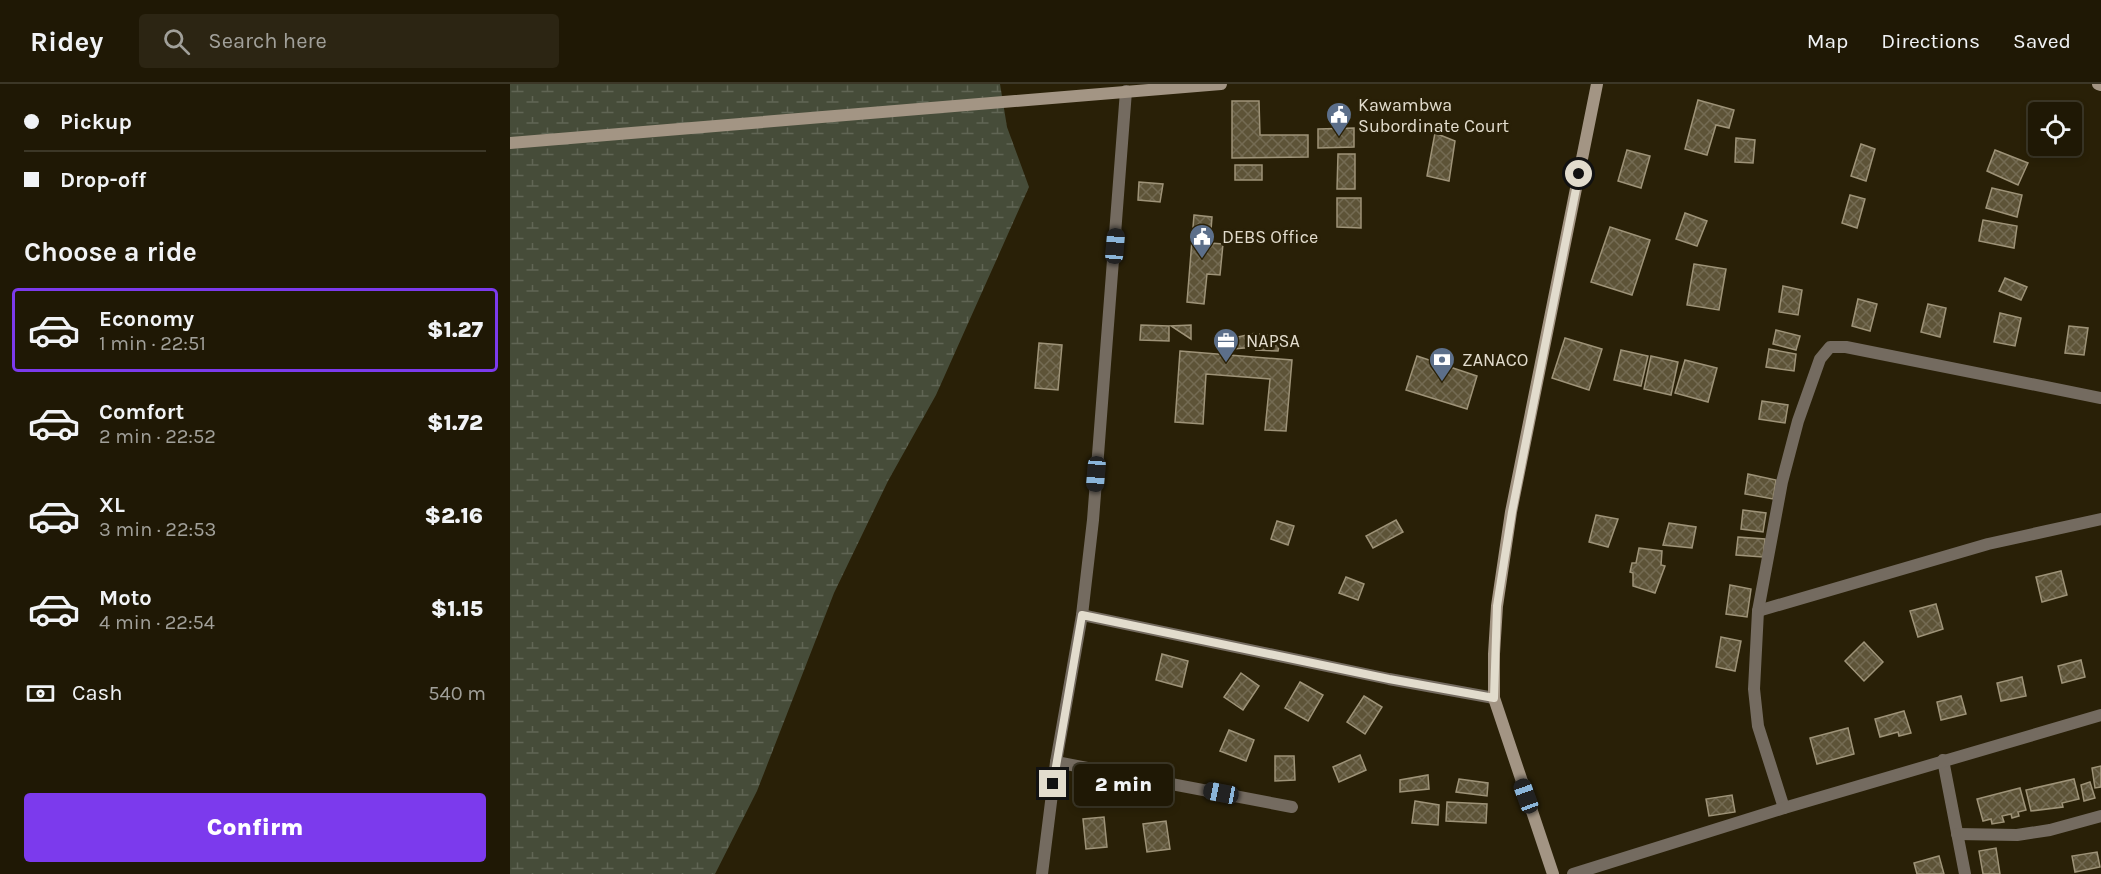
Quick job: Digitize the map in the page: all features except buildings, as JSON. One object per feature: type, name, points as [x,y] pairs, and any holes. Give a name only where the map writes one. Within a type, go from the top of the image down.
[{"type":"main road","points":[[510,143],[1221,84]]},
{"type":"main road","points":[[1553,874],[1494,698],[1497,606],[1512,512],[1597,84]]},
{"type":"street","points":[[1042,874],[1056,762],[1082,615],[1094,508],[1126,91]]},
{"type":"street","points":[[1784,808],[1758,726],[1754,689],[1758,611],[1782,482],[1798,421],[1820,359],[1830,347],[1846,346],[2101,398]]},
{"type":"street","points":[[1758,611],[1988,544],[2101,519]]},
{"type":"street","points":[[1082,615],[1389,679],[1494,698]]},
{"type":"street","points":[[1573,874],[1943,760],[2101,715]]},
{"type":"street","points":[[1943,760],[1965,874]]},
{"type":"street","points":[[1056,762],[1292,807]]},
{"type":"street","points":[[1958,834],[2017,835],[2050,830],[2101,816]]},
{"type":"green space","points":[[510,84],[1000,84],[1007,127],[1029,187],[936,395],[888,481],[834,593],[757,791],[715,874],[510,874]]},
{"type":"place","name":"Kawambwa Subordinate Court","points":[[1339,138]]},
{"type":"place","name":"DEBS Office","points":[[1202,260]]},
{"type":"place","name":"NAPSA","points":[[1226,364]]},
{"type":"place","name":"ZANACO","points":[[1442,383]]},
{"type":"route","points":[[1053,784],[1082,615],[1389,679],[1494,698],[1497,606],[1512,512],[1579,174]]}]
